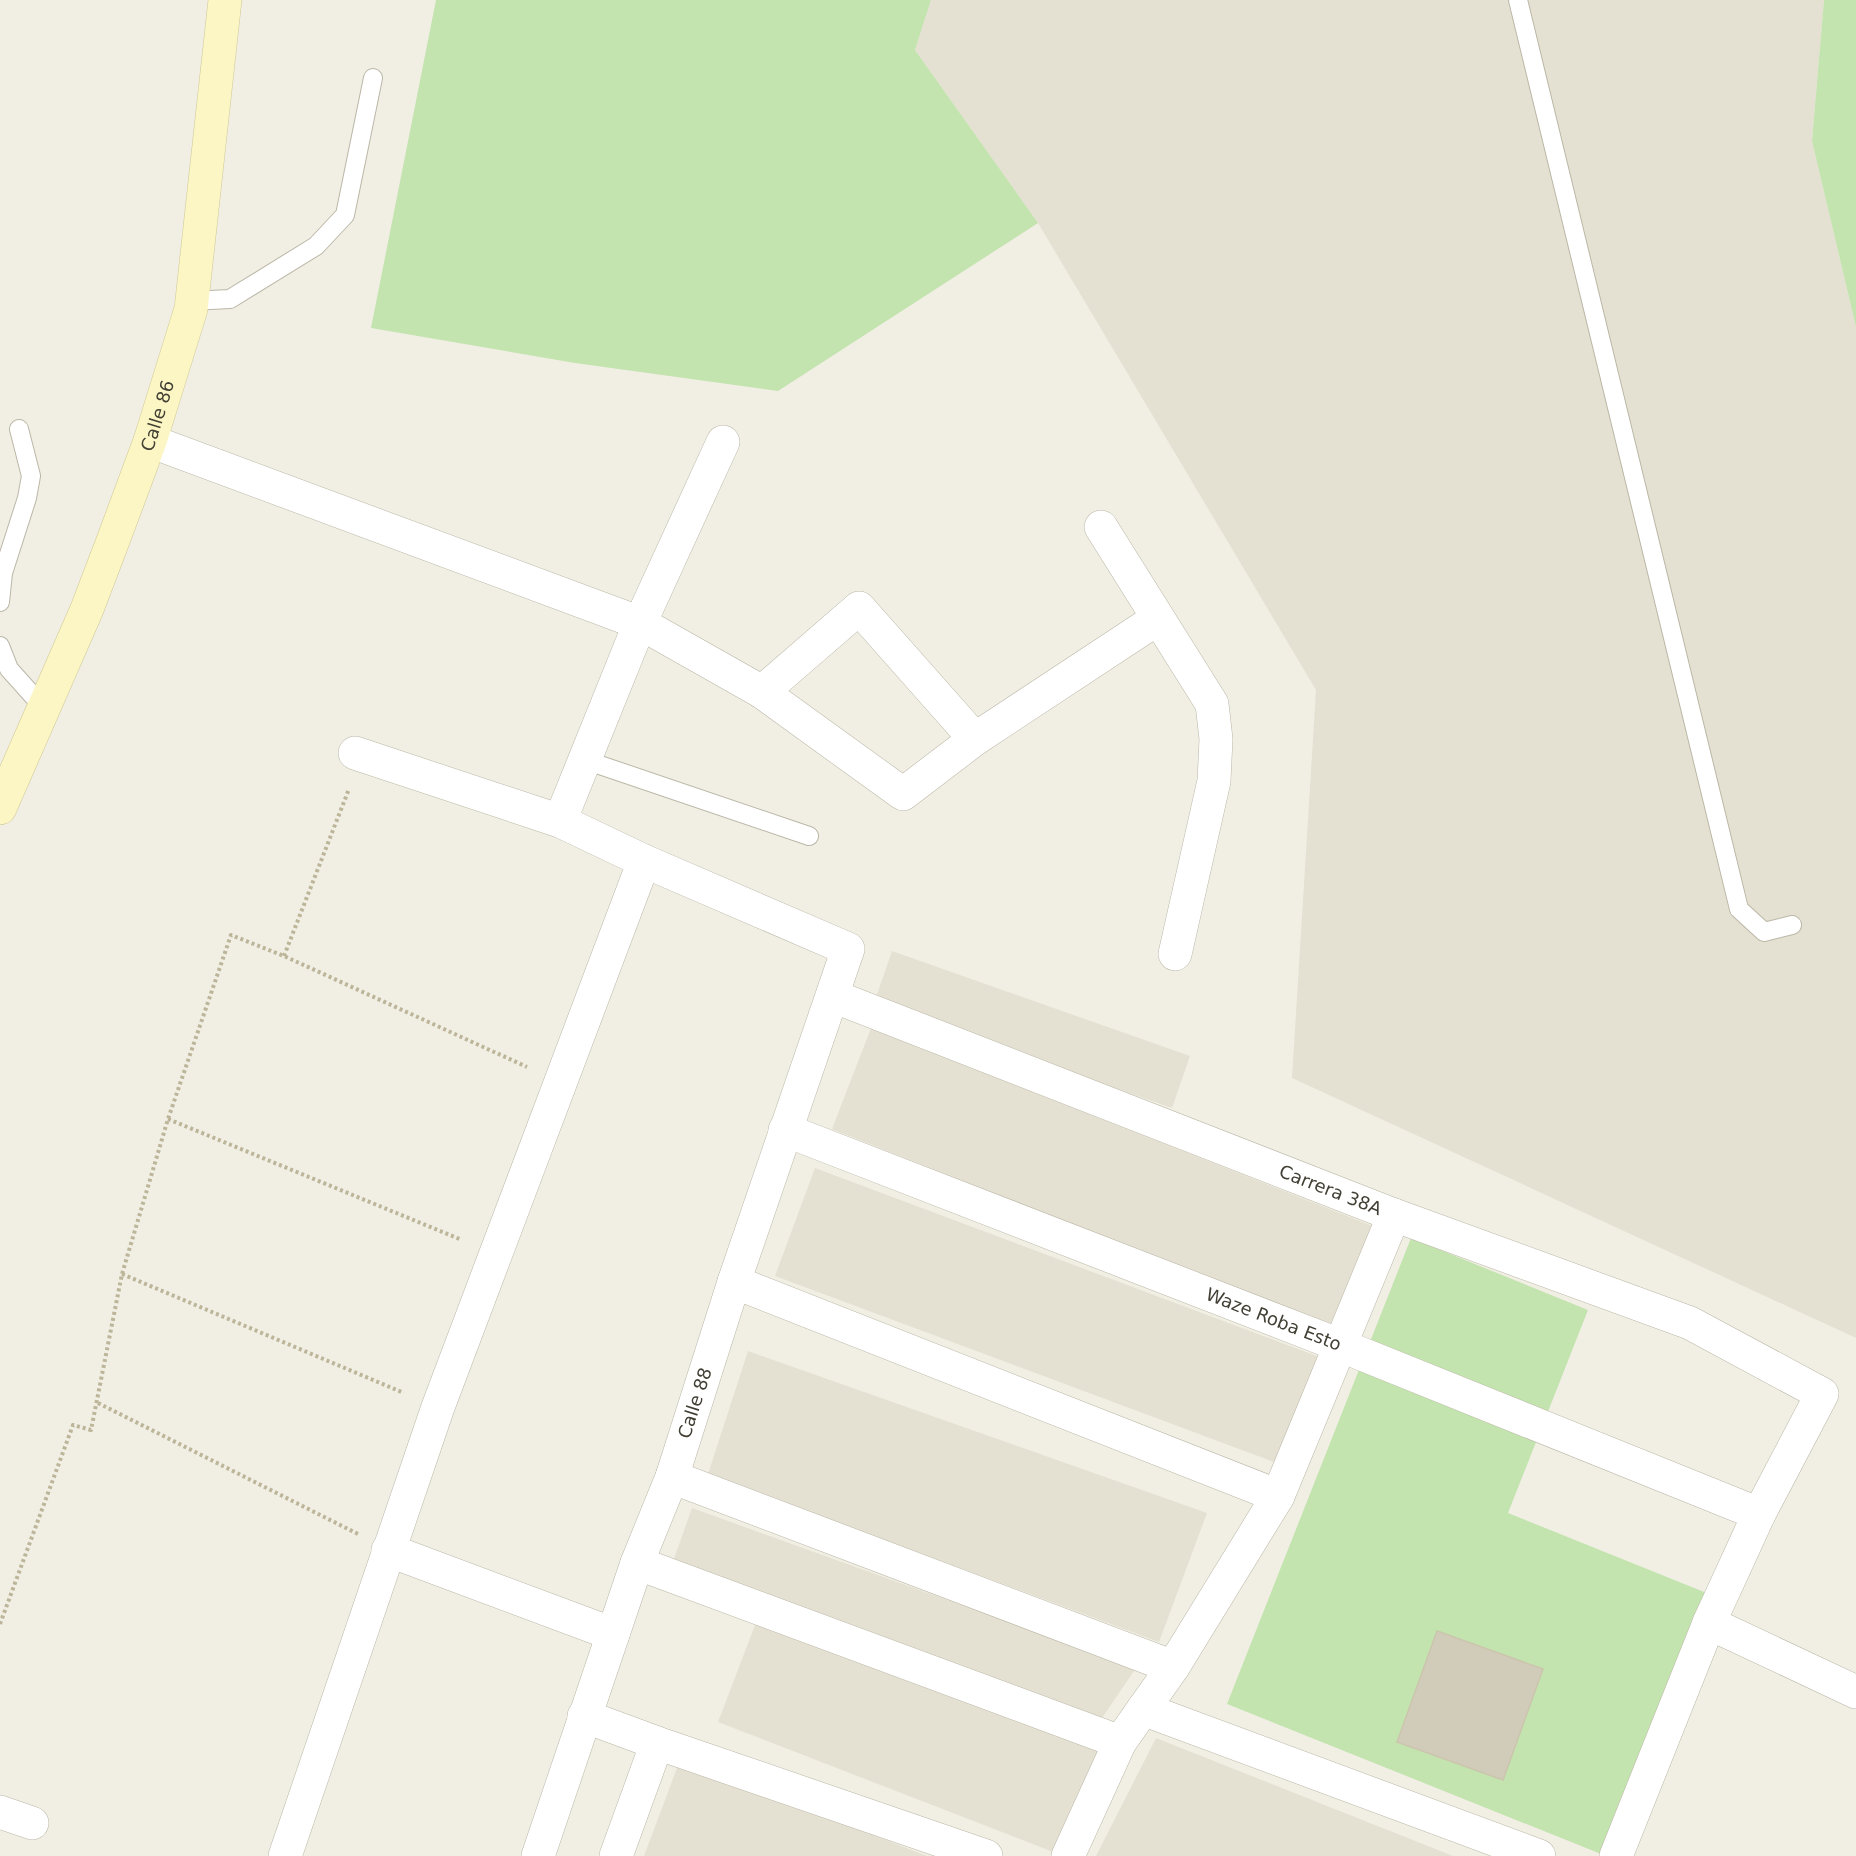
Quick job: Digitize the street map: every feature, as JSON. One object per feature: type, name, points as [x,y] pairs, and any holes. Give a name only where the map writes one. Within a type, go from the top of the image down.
[{"type":"main road","name":"Calle 86","points":[[1,804],[87,609],[150,441],[191,301],[225,0]]},
{"type":"street","points":[[150,441],[640,623],[762,692],[903,794],[975,739],[1157,619]]},
{"type":"street","points":[[560,821],[640,623],[723,442]]},
{"type":"street","points":[[1101,527],[1212,704],[1216,739],[1214,780],[1175,954]]},
{"type":"street","points":[[762,692],[859,608],[975,739]]},
{"type":"street","points":[[285,1856],[438,1407],[644,861],[560,821],[359,754]]},
{"type":"street","name":"Calle 88","points":[[538,1856],[637,1563],[672,1477],[734,1282],[848,949],[644,861]]},
{"type":"street","name":"Carrera 38A","points":[[833,996],[1394,1215],[1690,1323],[1822,1394],[1760,1514]]},
{"type":"street","name":"Waze Roba Esto","points":[[785,1130],[1342,1346],[1760,1514]]},
{"type":"street","points":[[1068,1856],[1120,1742],[1173,1666],[1278,1496],[1342,1346],[1394,1215]]},
{"type":"street","points":[[734,1282],[1278,1496]]},
{"type":"street","points":[[672,1477],[1173,1666]]},
{"type":"street","points":[[1616,1856],[1709,1623],[1760,1514]]},
{"type":"street","points":[[388,1550],[613,1634]]},
{"type":"street","points":[[637,1563],[1120,1742]]},
{"type":"street","points":[[1709,1623],[1856,1692]]},
{"type":"street","points":[[1143,1709],[1539,1856]]},
{"type":"street","points":[[584,1716],[986,1856]]},
{"type":"street","points":[[616,1856],[657,1743]]},
{"type":"street","points":[[0,1812],[32,1822]]},
{"type":"lane","points":[[1518,0],[1739,909],[1764,932],[1792,925]]},
{"type":"lane","points":[[191,301],[230,300],[316,246],[345,215],[373,78]]},
{"type":"lane","points":[[0,602],[3,573],[27,498],[31,476],[19,429]]},
{"type":"lane","points":[[0,646],[9,669],[44,708]]},
{"type":"lane","points":[[585,760],[809,836]]},
{"type":"path","points":[[284,956],[359,754]]},
{"type":"path","points":[[0,1624],[73,1425],[91,1430],[122,1274],[168,1119],[231,935],[284,956],[560,1082]]},
{"type":"path","points":[[168,1119],[496,1254]]},
{"type":"path","points":[[122,1274],[438,1407]]},
{"type":"path","points":[[98,1403],[388,1550]]},
{"type":"shaded area","points":[[931,0],[1824,0],[1812,141],[1856,327],[1856,1338],[1292,1078],[1316,690],[1038,223],[915,50]]},
{"type":"shaded area","points":[[892,951],[1190,1056],[1172,1108],[874,1003]]},
{"type":"shaded area","points":[[871,1028],[1380,1229],[1341,1330],[832,1129]]},
{"type":"shaded area","points":[[815,1168],[1322,1358],[1282,1465],[775,1276]]},
{"type":"shaded area","points":[[748,1351],[1207,1513],[1159,1642],[708,1474]]},
{"type":"shaded area","points":[[692,1508],[1136,1668],[1098,1724],[671,1567]]},
{"type":"shaded area","points":[[760,1612],[1103,1744],[1061,1855],[718,1722]]},
{"type":"shaded area","points":[[1156,1738],[1453,1856],[1096,1856]]},
{"type":"shaded area","points":[[680,1760],[927,1856],[644,1856]]},
{"type":"green space","points":[[436,0],[931,0],[915,50],[1038,223],[778,391],[575,363],[371,328]]},
{"type":"green space","points":[[1824,0],[1856,0],[1856,327],[1812,141]]},
{"type":"green space","points":[[1411,1238],[1588,1310],[1508,1513],[1719,1598],[1606,1856],[1227,1704]]},
{"type":"building","points":[[1437,1631],[1543,1669],[1503,1780],[1397,1742]]}]
